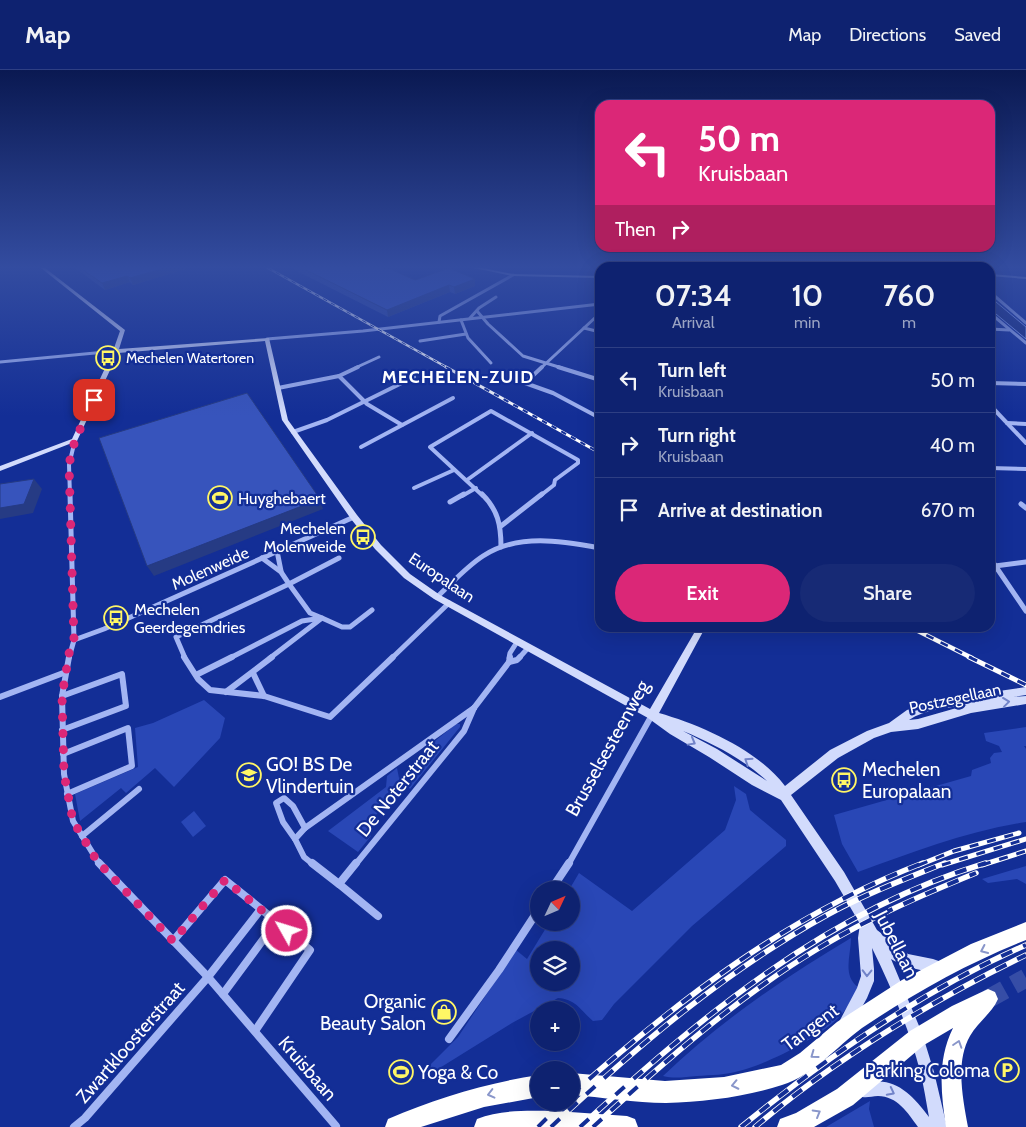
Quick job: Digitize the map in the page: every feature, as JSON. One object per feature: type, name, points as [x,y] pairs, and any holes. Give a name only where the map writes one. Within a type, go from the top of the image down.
[{"type":"highway","name":"Tangent","points":[[580,1085],[665,1092],[724,1088],[790,1072],[828,1044],[842,1030],[900,994],[914,983],[1026,931]]},
{"type":"highway","points":[[788,1127],[802,1122],[845,1097],[917,1038],[987,999],[963,1029],[956,1049],[951,1086],[957,1127]]},
{"type":"highway","points":[[400,1125],[463,1101],[498,1092],[530,1087]]},
{"type":"highway","points":[[485,1127],[525,1122],[570,1120],[626,1127]]},
{"type":"street","name":"Kruisbaan","points":[[105,317],[123,332],[75,440],[69,464],[74,640],[70,648],[62,696],[62,730],[67,794],[73,821],[97,861],[223,994],[336,1126]]},
{"type":"street","points":[[439,322],[440,317]]},
{"type":"street","points":[[0,362],[267,339],[479,317]]},
{"type":"street","points":[[484,317],[488,324],[523,356],[595,378]]},
{"type":"street","points":[[995,317],[1026,343]]},
{"type":"street","points":[[595,318],[525,384],[552,393],[595,415]]},
{"type":"street","points":[[461,320],[468,338],[490,363]]},
{"type":"street","points":[[584,328],[595,331]]},
{"type":"street","points":[[995,329],[1009,330]]},
{"type":"street","points":[[420,341],[466,334]]},
{"type":"street","name":"Europalaan","points":[[267,339],[285,420],[354,517],[392,562],[437,597],[652,715],[668,729],[711,752],[760,785],[782,795]]},
{"type":"street","points":[[278,388],[338,376],[380,357]]},
{"type":"street","points":[[338,376],[364,402],[402,425]]},
{"type":"street","points":[[293,432],[327,420],[414,377]]},
{"type":"street","points":[[995,383],[1026,384]]},
{"type":"street","points":[[361,447],[453,398]]},
{"type":"street","points":[[995,410],[1026,442]]},
{"type":"street","points":[[501,526],[554,485],[555,480],[578,462],[575,457],[491,411],[430,447],[492,504],[498,513],[501,526],[501,547]]},
{"type":"street","points":[[1007,423],[1026,424]]},
{"type":"street","points":[[466,480],[532,433]]},
{"type":"street","points":[[0,468],[75,440]]},
{"type":"street","points":[[995,468],[1026,469]]},
{"type":"street","points":[[414,488],[454,470]]},
{"type":"street","points":[[450,502],[476,488]]},
{"type":"street","points":[[1022,504],[1026,508]]},
{"type":"street","name":"Molenweide","points":[[74,640],[104,629],[354,517]]},
{"type":"street","points":[[437,597],[478,560],[501,547],[520,542],[568,542],[595,547]]},
{"type":"street","points":[[278,551],[281,572]]},
{"type":"street","points":[[262,558],[281,572],[310,613],[342,627],[350,627],[372,610]]},
{"type":"street","points":[[339,558],[289,584],[176,637],[189,666],[204,685],[210,690],[264,696],[330,717],[449,604]]},
{"type":"street","points":[[1026,562],[995,566],[1026,611]]},
{"type":"street","points":[[226,692],[322,618]]},
{"type":"street","points":[[196,675],[302,621],[322,618]]},
{"type":"street","name":"Brusselsesteenweg","points":[[557,881],[574,855],[647,727],[699,632]]},
{"type":"street","name":"De Noterstraat","points":[[339,884],[464,731],[474,708],[509,662],[510,653],[517,642]]},
{"type":"street","name":"De Noterstraat","points":[[509,662],[517,660],[528,648]]},
{"type":"street","points":[[0,697],[66,672]]},
{"type":"street","points":[[253,673],[264,696]]},
{"type":"street","points":[[62,696],[122,674],[126,706],[62,730]]},
{"type":"street","name":"Postzegellaan","points":[[782,795],[821,763],[849,744],[891,727],[911,713],[936,705],[1026,692]]},
{"type":"street","name":"Postzegellaan","points":[[891,727],[918,724],[971,708],[1026,700]]},
{"type":"street","name":"De Noterstraat","points":[[295,839],[305,828],[474,708]]},
{"type":"street","points":[[63,754],[128,728],[132,766],[67,794]]},
{"type":"street","points":[[82,836],[139,789]]},
{"type":"street","name":"Jubellaan","points":[[782,795],[822,849],[868,929],[900,994],[925,1065],[938,1127]]},
{"type":"street","points":[[305,828],[292,806],[284,798],[276,803],[278,813],[304,857],[378,916]]},
{"type":"street","points":[[173,941],[225,880],[310,950],[254,1031]]},
{"type":"street","points":[[208,978],[261,909]]},
{"type":"street","points":[[223,994],[276,922]]},
{"type":"street","points":[[449,1038],[499,970],[530,923]]},
{"type":"street","points":[[842,1030],[867,982],[863,938],[868,929],[907,960],[921,964],[931,963],[943,969]]},
{"type":"street","name":"Zwartkloosterstraat","points":[[74,1127],[85,1118],[208,978]]},
{"type":"street","points":[[845,1097],[875,1087],[886,1088],[906,1100],[927,1127]]},
{"type":"shaded area","points":[[1000,317],[1014,317],[1026,327],[1026,339]]},
{"type":"shaded area","points":[[204,700],[225,718],[220,738],[174,787],[155,768],[126,793],[121,788],[80,821],[75,794],[138,767],[135,728],[153,723]]},
{"type":"shaded area","points":[[456,724],[460,724],[460,727],[410,789],[405,782],[368,824],[371,836],[358,852],[328,831],[386,787],[387,776],[397,768],[399,778],[429,756],[430,745]]},
{"type":"shaded area","points":[[1026,727],[1026,746],[1024,746],[1026,749],[1026,822],[962,837],[858,872],[842,844],[834,815],[971,776],[972,770],[991,763],[990,758],[994,753],[1002,752],[999,746],[986,741],[984,733]]},
{"type":"shaded area","points":[[734,786],[746,794],[750,810],[786,840],[786,846],[692,926],[614,1004],[602,1020],[593,1021],[580,1008],[580,1001],[558,998],[552,1001],[530,1001],[530,1013],[430,1074],[427,1068],[458,1037],[516,950],[527,959],[530,954],[530,991],[580,991],[580,941],[538,941],[544,931],[580,931],[580,881],[574,881],[579,873],[632,911],[725,830],[736,800]]},
{"type":"shaded area","points":[[194,811],[206,826],[193,837],[181,822]]},
{"type":"shaded area","points":[[1026,866],[1026,884],[1017,879],[988,883],[982,879]]},
{"type":"shaded area","points":[[851,938],[849,971],[850,977],[858,987],[841,1016],[828,1027],[791,1050],[750,1068],[724,1074],[684,1077],[663,1076],[729,1019],[801,969]]},
{"type":"shaded area","points":[[870,1101],[869,1109],[874,1127],[826,1127]]},
{"type":"building","name":"Huyghebaert","points":[[247,393],[320,499],[147,566],[99,438]]},
{"type":"building","points":[[34,479],[24,504],[0,508],[0,484]]},
{"type":"tunnel","points":[[988,999],[1026,978]]},
{"type":"railway","points":[[357,317],[448,368]]},
{"type":"railway","points":[[446,367],[595,450]]},
{"type":"railway","points":[[920,632],[972,658]]},
{"type":"railway","points":[[969,657],[1026,685]]},
{"type":"railway","points":[[919,865],[954,851],[1019,833]]},
{"type":"railway","points":[[942,865],[1026,839]]},
{"type":"railway","points":[[982,865],[1026,851]]},
{"type":"railway","points":[[580,1087],[652,1026],[736,963],[826,908],[874,884],[923,863]]},
{"type":"railway","points":[[551,1127],[682,1012],[752,961],[841,907],[945,863]]},
{"type":"railway","points":[[580,1127],[672,1046],[768,972],[819,939],[872,909],[928,884],[986,863]]},
{"type":"railway","points":[[593,1127],[701,1032],[788,967],[876,917],[976,873]]},
{"type":"railway","points":[[741,1127],[808,1075],[878,1026],[950,982],[1026,945]]},
{"type":"railway","points":[[755,1127],[786,1101],[885,1032],[954,992],[1026,955]]},
{"type":"railway","points":[[538,1127],[554,1111]]},
{"type":"place","name":"Mechelen Watertoren","points":[[108,358]]},
{"type":"place","name":"Huyghebaert","points":[[220,498]]},
{"type":"place","name":"Mechelen Molenweide","points":[[363,537]]},
{"type":"place","name":"Mechelen Geerdegemdries","points":[[116,618]]},
{"type":"place","name":"GO! BS De Vlindertuin","points":[[249,775]]},
{"type":"place","name":"Mechelen Europalaan","points":[[844,780]]},
{"type":"place","name":"Organic Beauty Salon","points":[[444,1012]]},
{"type":"place","name":"Parking Coloma","points":[[1007,1070]]},
{"type":"place","name":"Yoga & Co","points":[[401,1072]]},
{"type":"district","name":"MECHELEN-ZUID","points":[[458,377]]},
{"type":"route","points":[[94,400],[75,440],[69,464],[74,640],[70,648],[62,696],[62,730],[64,774],[73,821],[97,861],[142,906],[173,941],[225,880],[287,931]]}]
